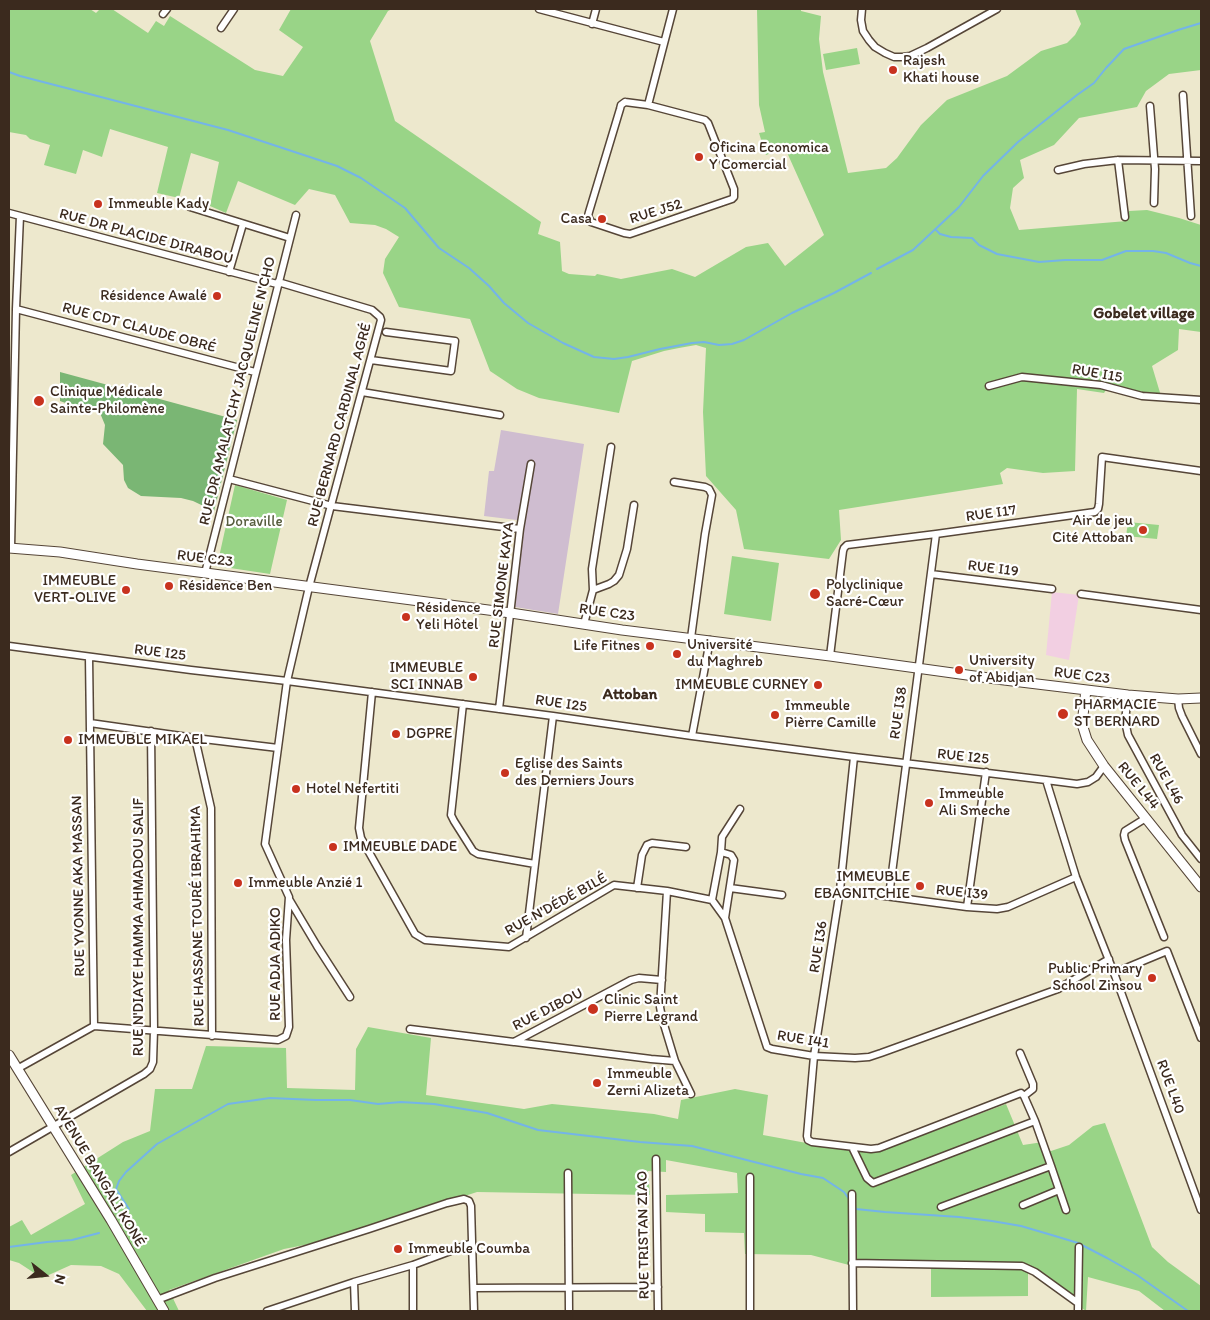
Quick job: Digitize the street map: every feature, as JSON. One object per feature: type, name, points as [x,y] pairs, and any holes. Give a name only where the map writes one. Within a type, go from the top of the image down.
[{"type":"street","points":[[221,28],[234,9]]},
{"type":"street","points":[[540,9],[664,42]]},
{"type":"street","points":[[592,24],[596,9]]},
{"type":"street","points":[[648,105],[673,9]]},
{"type":"street","points":[[862,9],[863,31],[876,47],[894,57],[910,56],[997,9]]},
{"type":"street","points":[[1183,95],[1191,216]]},
{"type":"street","name":"RUE J52","points":[[628,102],[648,105],[706,121],[734,189],[734,196],[730,201],[628,234],[592,222],[588,216],[621,105],[628,102]]},
{"type":"street","points":[[1150,106],[1154,160],[1154,202]]},
{"type":"street","points":[[1058,170],[1084,164],[1118,160],[1201,160]]},
{"type":"street","points":[[1118,160],[1125,217]]},
{"type":"street","points":[[190,208],[290,238]]},
{"type":"street","name":"RUE DR PLACIDE DIRABOU","points":[[9,213],[229,272],[278,283]]},
{"type":"street","name":"RUE DR AMALATCHY JACQUELINE N'CHO","points":[[205,573],[296,215]]},
{"type":"street","points":[[10,548],[20,216]]},
{"type":"street","points":[[229,272],[243,224]]},
{"type":"street","name":"RUE BERNARD CARDINAL AGRÉ","points":[[278,283],[372,310],[382,320],[309,587]]},
{"type":"street","name":"RUE CDT CLAUDE OBRÉ","points":[[16,309],[256,372]]},
{"type":"street","points":[[371,360],[452,371],[455,341],[386,332]]},
{"type":"street","name":"RUE I15","points":[[989,386],[1022,377],[1101,385],[1142,396],[1201,400]]},
{"type":"street","points":[[362,392],[500,415]]},
{"type":"street","points":[[584,624],[593,590],[592,569],[611,447]]},
{"type":"street","name":"RUE I17","points":[[830,656],[843,552],[845,547],[851,544],[1095,512],[1099,504],[1102,457],[1201,471]]},
{"type":"street","name":"RUE SIMONE KAYA","points":[[499,709],[520,529],[531,464]]},
{"type":"street","points":[[229,480],[332,506],[520,529]]},
{"type":"street","points":[[674,482],[705,486],[712,495],[691,638]]},
{"type":"street","points":[[593,590],[609,584],[620,575],[627,549],[634,505]]},
{"type":"street","name":"RUE I38","points":[[889,896],[936,534]]},
{"type":"street","name":"RUE C23","points":[[10,548],[60,552],[136,564],[1086,690],[1178,699],[1201,698]]},
{"type":"street","name":"RUE I19","points":[[931,574],[1052,589]]},
{"type":"street","name":"RUE ADJA ADIKO","points":[[94,1026],[278,1040],[286,1036],[289,1027],[286,940],[289,898],[265,844],[287,681],[309,587]]},
{"type":"street","points":[[1081,594],[1201,610]]},
{"type":"street","points":[[692,736],[710,640]]},
{"type":"street","name":"RUE I25","points":[[9,646],[372,692],[905,764],[1077,784],[1088,782],[1096,777],[1104,766]]},
{"type":"street","name":"RUE YVONNE AKA MASSAN","points":[[89,657],[94,1026]]},
{"type":"street","name":"RUE L44","points":[[1086,690],[1082,724],[1087,740],[1104,766],[1201,887]]},
{"type":"street","name":"RUE N'DÉDÉ BILÉ","points":[[372,692],[359,828],[361,838],[415,934],[426,940],[510,947],[614,885],[637,888]]},
{"type":"street","name":"RUE L46","points":[[1128,695],[1125,721],[1128,736],[1182,835],[1201,859]]},
{"type":"street","points":[[1178,699],[1182,716],[1201,754]]},
{"type":"street","points":[[463,704],[451,815],[472,851],[478,854],[535,864]]},
{"type":"street","points":[[526,938],[554,716]]},
{"type":"street","points":[[90,722],[278,748]]},
{"type":"street","name":"RUE N'DIAYE HAMMA AHMADOU SALIF","points":[[53,1126],[144,1074],[150,1069],[153,1062],[151,731]]},
{"type":"street","name":"RUE HASSANE TOURÉ IBRAHIMA","points":[[195,738],[211,808],[212,1036]]},
{"type":"street","name":"RUE I36","points":[[852,1147],[812,1142],[808,1140],[807,1136],[814,1056],[840,890],[854,757]]},
{"type":"street","points":[[967,907],[986,772]]},
{"type":"street","name":"RUE L40","points":[[1046,780],[1076,877],[1114,973],[1201,1210]]},
{"type":"street","points":[[686,847],[652,843],[648,845],[642,855],[637,888],[668,891],[712,900],[722,837],[740,809]]},
{"type":"street","points":[[1146,818],[1125,831],[1124,835],[1164,937]]},
{"type":"street","points":[[721,852],[731,855],[734,860],[725,918]]},
{"type":"street","name":"RUE I39","points":[[840,890],[967,907],[997,909],[1008,907],[1076,877]]},
{"type":"street","points":[[730,888],[782,895]]},
{"type":"street","points":[[668,891],[660,1007],[675,1061],[691,1094]]},
{"type":"street","points":[[289,898],[350,997]]},
{"type":"street","name":"RUE I41","points":[[712,900],[725,918],[767,1047],[814,1056],[869,1057],[1058,989],[1109,960]]},
{"type":"street","points":[[1114,973],[1167,951],[1201,1038]]},
{"type":"street","name":"RUE DIBOU","points":[[410,1030],[514,1042],[631,980],[639,978],[662,980]]},
{"type":"street","points":[[17,1069],[94,1026]]},
{"type":"street","points":[[514,1042],[675,1061]]},
{"type":"street","points":[[1020,1053],[1033,1084],[1033,1089],[1024,1096]]},
{"type":"street","name":"AVENUE BANGALI KONÉ","points":[[9,1056],[111,1220],[164,1311]]},
{"type":"street","points":[[852,1147],[879,1148],[1021,1093],[1035,1122],[1066,1210]]},
{"type":"street","points":[[852,1147],[867,1178],[874,1183],[1035,1122]]},
{"type":"street","points":[[9,1152],[53,1126]]},
{"type":"street","name":"RUE TRISTAN ZIAO","points":[[656,1159],[658,1311]]},
{"type":"street","points":[[941,1207],[1051,1166]]},
{"type":"street","points":[[568,1173],[570,1311]]},
{"type":"street","points":[[750,1177],[750,1311]]},
{"type":"street","points":[[1022,1204],[1059,1190]]},
{"type":"street","points":[[852,1194],[853,1311]]},
{"type":"street","points":[[157,1300],[215,1278],[464,1199],[469,1201],[471,1206],[474,1311]]},
{"type":"street","points":[[268,1311],[412,1265],[472,1243]]},
{"type":"street","points":[[1078,1311],[1079,1247]]},
{"type":"street","points":[[852,1263],[1022,1266],[1036,1272],[1078,1303]]},
{"type":"street","points":[[412,1265],[413,1311]]},
{"type":"street","points":[[354,1282],[355,1311]]},
{"type":"street","points":[[474,1288],[658,1287]]},
{"type":"shaded area","points":[[501,430],[584,444],[558,614],[515,607],[525,521],[484,516],[489,471],[494,471]]},
{"type":"shaded area","points":[[1052,592],[1079,595],[1069,660],[1046,655]]},
{"type":"green space","points":[[9,9],[90,9],[96,13],[100,9],[112,9],[148,33],[156,21],[164,26],[170,16],[255,70],[283,76],[303,47],[279,30],[291,9],[392,9],[388,11],[370,41],[395,121],[541,222],[538,234],[560,242],[562,271],[569,274],[595,276],[597,274],[621,279],[672,269],[695,277],[746,247],[768,243],[785,266],[824,235],[785,148],[766,155],[759,133],[765,132],[759,105],[757,9],[801,9],[801,11],[821,16],[819,39],[823,72],[848,173],[886,168],[897,158],[921,125],[947,100],[1007,76],[1041,51],[1067,43],[1075,35],[1081,24],[1075,9],[1201,9],[1201,70],[1169,74],[1146,91],[1137,107],[1079,118],[1054,145],[1020,160],[1024,178],[1013,188],[1010,208],[1019,230],[1127,221],[1129,211],[1147,210],[1201,225],[1201,332],[1179,329],[1178,350],[1152,366],[1161,396],[1109,385],[1104,393],[1077,389],[1075,471],[1043,473],[1007,468],[1000,473],[1003,484],[839,510],[841,540],[829,559],[744,549],[736,510],[706,476],[703,412],[706,348],[696,345],[664,351],[632,361],[619,413],[539,398],[517,389],[490,371],[470,319],[399,307],[383,273],[385,259],[399,237],[375,225],[350,223],[335,195],[309,189],[295,205],[238,181],[226,213],[210,206],[219,162],[191,153],[179,198],[157,193],[168,147],[110,129],[102,157],[83,150],[76,174],[44,165],[50,145],[30,139],[26,135],[9,132]]},
{"type":"green space","points":[[857,48],[860,64],[826,70],[823,54]]},
{"type":"green space","points":[[60,372],[237,420],[214,511],[193,501],[181,498],[141,496],[128,488],[124,480],[123,465],[103,444],[105,425],[100,413],[93,409],[60,401]]},
{"type":"green space","name":"Doraville","points":[[235,485],[287,500],[270,574],[217,566]]},
{"type":"green space","name":"Air de jeu Cité Attoban","points":[[1128,522],[1159,525],[1157,539],[1126,536]]},
{"type":"green space","points":[[732,556],[779,563],[771,621],[724,614]]},
{"type":"green space","points":[[368,1027],[431,1038],[426,1095],[524,1109],[552,1104],[654,1114],[678,1119],[681,1100],[735,1089],[768,1095],[763,1135],[812,1144],[878,1152],[1006,1104],[1023,1145],[1043,1142],[1045,1153],[1069,1145],[1093,1126],[1105,1123],[1152,1247],[1168,1262],[1201,1286],[1201,1311],[1165,1311],[1139,1291],[1088,1277],[1086,1311],[1028,1271],[1028,1296],[931,1297],[931,1267],[849,1265],[811,1255],[745,1254],[744,1233],[705,1232],[705,1214],[666,1212],[666,1195],[738,1193],[737,1173],[666,1160],[666,1172],[648,1171],[650,1195],[477,1192],[330,1240],[284,1249],[169,1290],[179,1311],[147,1311],[119,1274],[101,1266],[71,1265],[42,1278],[19,1263],[9,1260],[9,1227],[22,1220],[31,1235],[85,1204],[71,1175],[123,1142],[150,1131],[155,1089],[192,1089],[206,1046],[286,1048],[287,1088],[355,1090],[356,1049]]},
{"type":"waterway","points":[[877,269],[913,250],[959,207],[983,176],[1018,142],[1094,83],[1124,49],[1201,23]]},
{"type":"waterway","points":[[9,72],[228,130],[337,166],[361,178],[405,208],[439,248],[469,268],[504,303],[528,323],[563,343],[594,357],[614,359],[692,343],[732,344],[744,340],[871,273]]},
{"type":"waterway","points":[[936,230],[940,234],[951,237],[972,238],[979,245],[997,254],[1039,262],[1102,260],[1126,251],[1153,251],[1166,253],[1201,266]]},
{"type":"waterway","points":[[129,1209],[116,1189],[119,1181],[126,1172],[157,1144],[228,1104],[270,1098],[350,1100],[378,1104],[401,1102],[434,1104],[487,1113],[538,1130],[692,1146],[823,1178],[844,1192],[849,1199]]},
{"type":"waterway","points":[[855,1207],[856,1209],[885,1212],[992,1221],[1021,1226],[1078,1243],[1137,1275],[1188,1311]]},
{"type":"waterway","points":[[9,1247],[72,1240],[99,1233]]},
{"type":"place","name":"Rajesh Khati house","points":[[893,70]]},
{"type":"place","name":"Oficina Economica Y Comercial","points":[[699,157]]},
{"type":"place","name":"Immeuble Kady","points":[[98,204]]},
{"type":"place","name":"Casa","points":[[602,219]]},
{"type":"place","name":"Résidence Awalé","points":[[217,296]]},
{"type":"place","name":"Clinique Médicale Sainte-Philomène","points":[[39,401]]},
{"type":"place","name":"Air de jeu Cité Attoban","points":[[1143,530]]},
{"type":"place","name":"Résidence Ben","points":[[169,586]]},
{"type":"place","name":"IMMEUBLE VERT-OLIVE","points":[[126,590]]},
{"type":"place","name":"Polyclinique Sacré-Cœur","points":[[815,594]]},
{"type":"place","name":"Résidence Yeli Hôtel","points":[[406,617]]},
{"type":"place","name":"Life Fitnes","points":[[650,646]]},
{"type":"place","name":"Université du Maghreb","points":[[677,654]]},
{"type":"place","name":"University of Abidjan","points":[[959,670]]},
{"type":"place","name":"IMMEUBLE SCI INNAB","points":[[473,677]]},
{"type":"place","name":"IMMEUBLE CURNEY","points":[[818,685]]},
{"type":"place","name":"PHARMACIE ST BERNARD","points":[[1063,714]]},
{"type":"place","name":"Immeuble Pièrre Camille","points":[[775,715]]},
{"type":"place","name":"DGPRE","points":[[396,734]]},
{"type":"place","name":"IMMEUBLE MIKAEL","points":[[68,740]]},
{"type":"place","name":"Eglise des Saints des Derniers Jours","points":[[505,773]]},
{"type":"place","name":"Hotel Nefertiti","points":[[296,789]]},
{"type":"place","name":"Immeuble Ali Smeche","points":[[929,803]]},
{"type":"place","name":"IMMEUBLE DADE","points":[[333,847]]},
{"type":"place","name":"Immeuble Anzié 1","points":[[238,883]]},
{"type":"place","name":"IMMEUBLE EBAGNITCHIE","points":[[920,886]]},
{"type":"place","name":"Public Primary School Zinsou","points":[[1152,978]]},
{"type":"place","name":"Clinic Saint Pierre Legrand","points":[[593,1009]]},
{"type":"place","name":"Immeuble Zerni Alizeta","points":[[597,1083]]},
{"type":"place","name":"Immeuble Coumba","points":[[398,1249]]},
{"type":"district","name":"Gobelet village","points":[[1144,314]]},
{"type":"district","name":"Attoban","points":[[630,695]]}]
